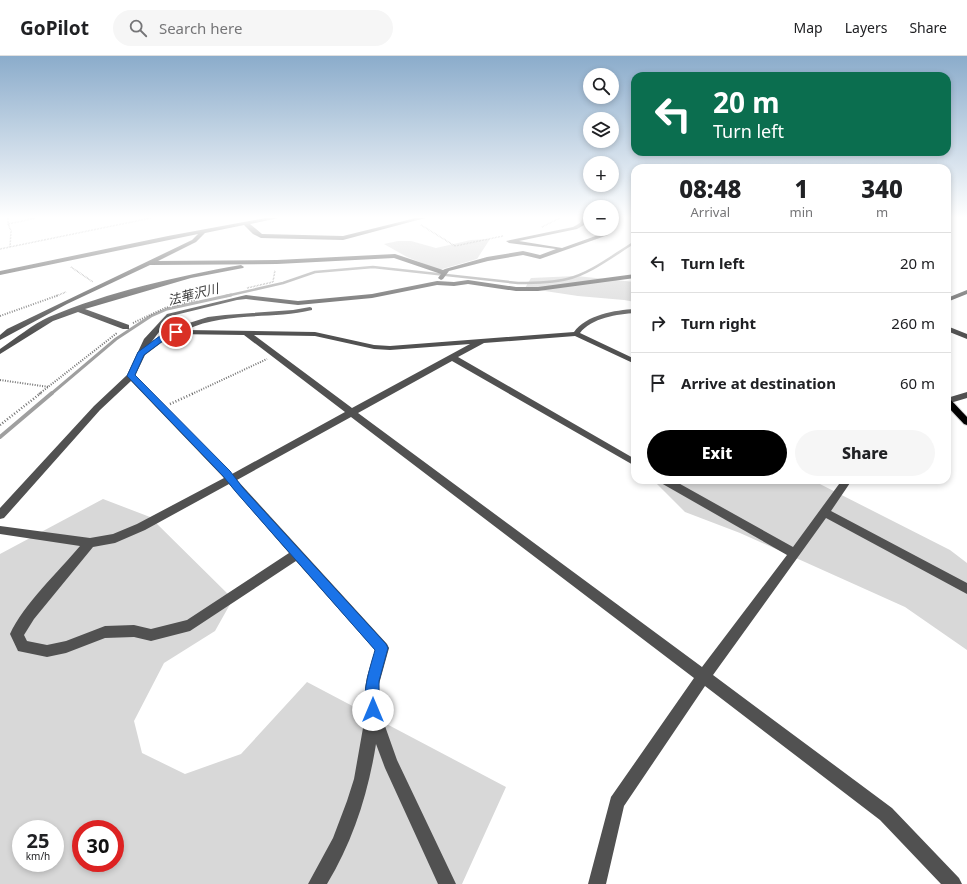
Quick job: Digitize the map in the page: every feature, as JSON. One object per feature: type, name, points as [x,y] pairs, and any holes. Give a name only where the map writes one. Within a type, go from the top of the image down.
[{"type":"main road","points":[[951,405],[967,422]]},
{"type":"street","points":[[0,273],[83,257]]},
{"type":"street","points":[[0,338],[30,320],[163,257]]},
{"type":"street","points":[[148,264],[277,262],[382,257]]},
{"type":"street","points":[[396,257],[445,273]]},
{"type":"street","points":[[437,283],[448,270],[496,257]]},
{"type":"street","points":[[0,352],[50,319],[105,300],[190,276],[277,262]]},
{"type":"street","points":[[0,515],[97,408],[131,376],[148,339],[169,315],[246,297],[298,303],[372,296],[437,283],[454,284],[468,282],[538,289],[631,277]]},
{"type":"street","points":[[951,298],[967,292]]},
{"type":"street","points":[[78,309],[126,327]]},
{"type":"street","points":[[176,332],[186,325],[232,314],[294,313],[310,309]]},
{"type":"street","points":[[576,334],[577,331],[591,322],[631,311]]},
{"type":"street","points":[[951,330],[967,337]]},
{"type":"street","points":[[141,354],[171,332],[315,334],[374,347],[390,348],[576,334],[631,360]]},
{"type":"street","points":[[246,333],[886,814],[953,884]]},
{"type":"street","points":[[0,530],[90,543],[115,538],[141,527],[482,341]]},
{"type":"street","points":[[453,358],[631,461]]},
{"type":"street","points":[[131,376],[230,479],[382,648],[373,681],[373,710],[364,766],[356,797],[344,836],[317,884]]},
{"type":"street","points":[[951,400],[966,397]]},
{"type":"street","points":[[672,484],[795,554]]},
{"type":"street","points":[[597,884],[617,803],[703,677],[795,554],[844,484]]},
{"type":"street","points":[[824,512],[967,589]]},
{"type":"street","points":[[90,543],[28,615],[17,634],[23,647],[47,651],[66,647],[105,632],[134,631],[151,635],[190,625],[297,554]]},
{"type":"street","points":[[373,710],[390,763],[447,884]]},
{"type":"path","points":[[62,261],[94,282],[87,285]]},
{"type":"path","points":[[0,316],[66,292]]},
{"type":"path","points":[[162,407],[275,355]]},
{"type":"path","points":[[0,380],[49,387]]},
{"type":"shaded area","points":[[407,257],[479,257],[477,259],[439,270]]},
{"type":"shaded area","points":[[576,276],[631,282],[631,301],[578,296],[525,288],[531,278]]},
{"type":"shaded area","points":[[657,484],[820,484],[950,550],[967,563],[967,650],[905,607],[740,533],[685,512]]},
{"type":"shaded area","points":[[103,499],[150,517],[233,599],[215,631],[164,663],[134,721],[142,753],[185,774],[241,754],[307,682],[506,787],[462,884],[0,884],[0,554]]},
{"type":"waterway","name":"法華沢川","points":[[226,296],[283,283],[315,272],[373,267],[518,283],[536,283],[567,279],[585,273],[612,257]]},
{"type":"waterway","name":"法華沢川","points":[[51,394],[116,339],[151,316],[167,309],[231,295]]},
{"type":"waterway","name":"法華沢川","points":[[0,437],[52,393]]},
{"type":"route","points":[[176,332],[171,332],[141,354],[131,376],[135,378],[231,479],[239,490],[382,648],[373,681],[373,710]]}]
